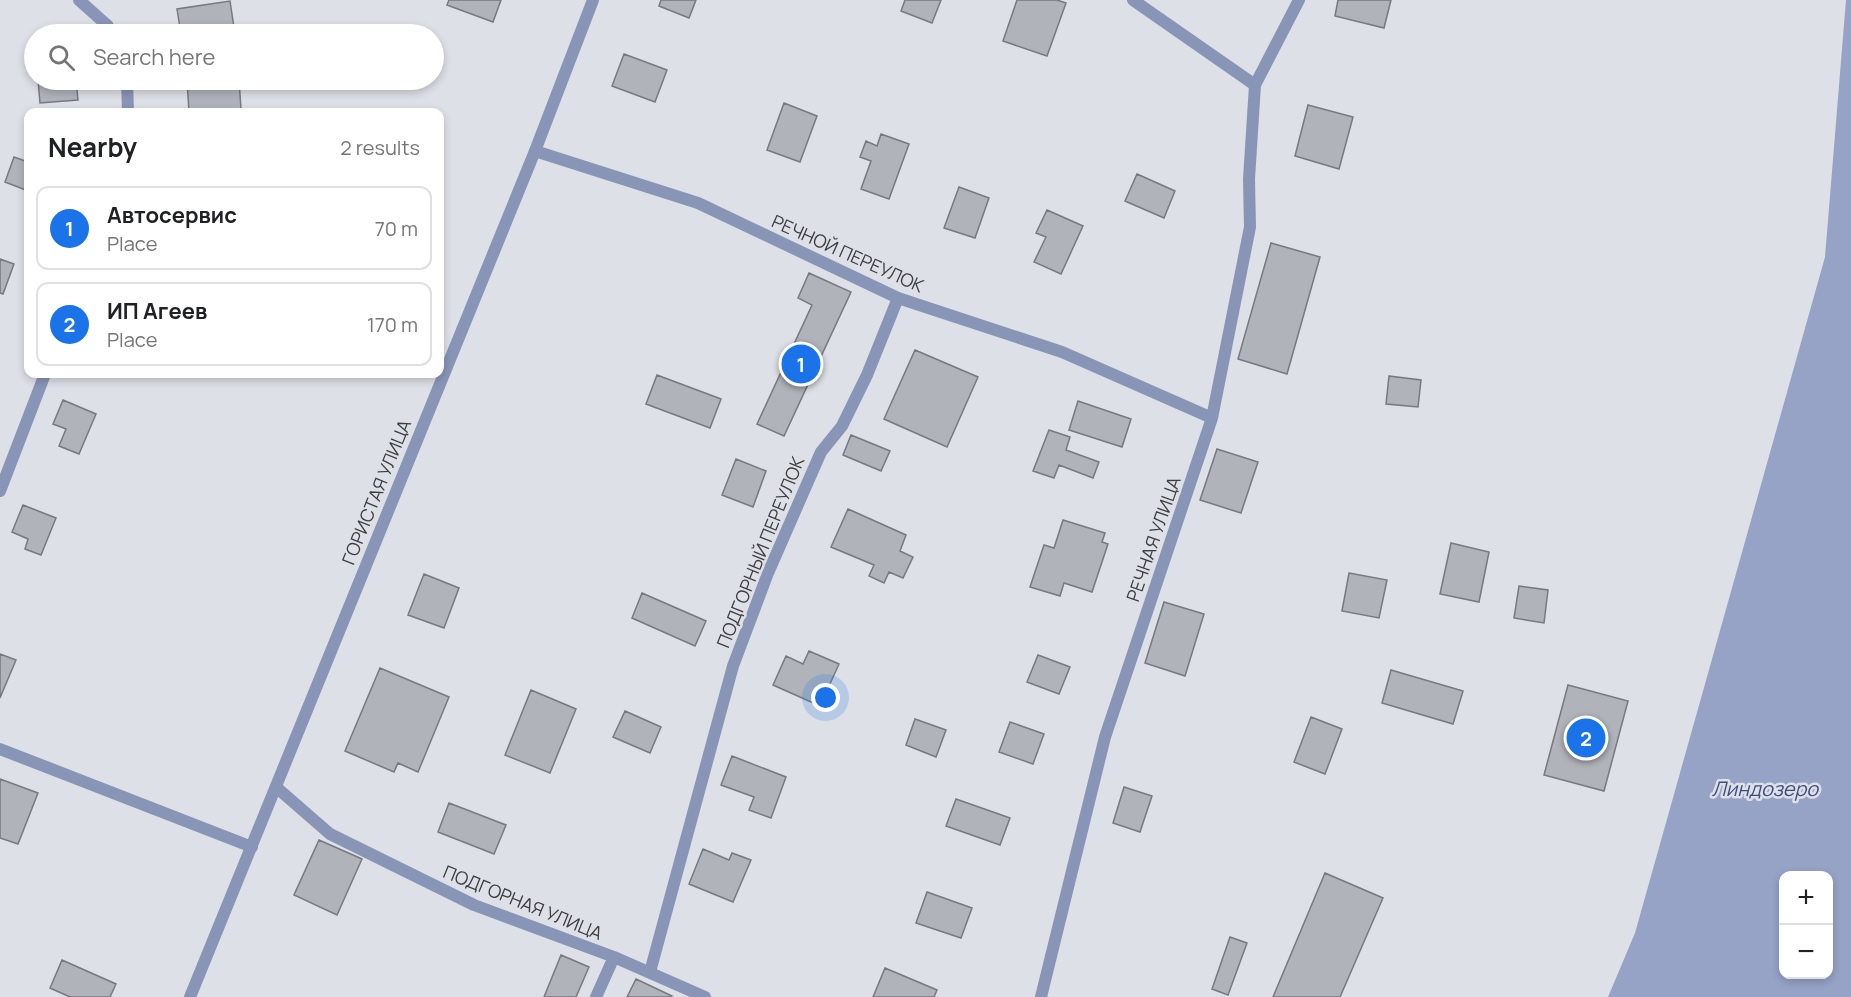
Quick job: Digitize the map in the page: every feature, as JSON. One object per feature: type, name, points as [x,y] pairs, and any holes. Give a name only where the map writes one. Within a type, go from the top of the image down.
[{"type":"street","points":[[80,0],[106,24]]},
{"type":"street","name":"ГОРИСТАЯ УЛИЦА","points":[[444,374],[535,151],[593,0]]},
{"type":"street","points":[[1133,0],[1255,85]]},
{"type":"street","name":"РЕЧНАЯ УЛИЦА","points":[[1041,997],[1105,736],[1212,418],[1250,227],[1249,178],[1255,85],[1299,0]]},
{"type":"street","points":[[128,90],[128,108]]},
{"type":"street","name":"РЕЧНОЙ ПЕРЕУЛОК","points":[[535,151],[698,202],[898,298],[1062,352],[1212,418]]},
{"type":"street","name":"ПОДГОРНЫЙ ПЕРЕУЛОК","points":[[650,972],[737,656],[768,573],[821,452],[842,426],[898,298]]},
{"type":"street","points":[[0,491],[43,378]]},
{"type":"street","name":"ГОРИСТАЯ УЛИЦА","points":[[190,997],[443,378]]},
{"type":"street","points":[[0,749],[252,848]]},
{"type":"street","name":"ПОДГОРНАЯ УЛИЦА","points":[[276,787],[330,834],[339,839],[474,905],[614,957],[705,997]]},
{"type":"street","points":[[596,997],[614,957]]},
{"type":"water","name":"Линдозеро","points":[[1846,0],[1851,0],[1851,997],[1608,997],[1635,933],[1825,257]]},
{"type":"building","points":[[449,0],[501,0],[493,22],[447,5]]},
{"type":"building","points":[[661,0],[696,0],[689,18],[659,6]]},
{"type":"building","points":[[905,0],[941,0],[932,23],[901,11]]},
{"type":"building","points":[[1017,0],[1057,0],[1066,3],[1047,56],[1003,41]]},
{"type":"building","points":[[1338,0],[1391,0],[1384,28],[1335,16]]},
{"type":"building","points":[[230,1],[233,24],[179,24],[177,9]]},
{"type":"building","points":[[624,54],[667,70],[655,102],[612,86]]},
{"type":"building","points":[[39,90],[77,90],[78,100],[40,103]]},
{"type":"building","points":[[188,90],[240,90],[241,108],[189,108]]},
{"type":"building","points":[[784,103],[817,116],[800,162],[767,150]]},
{"type":"building","points":[[1308,105],[1353,117],[1339,169],[1295,156]]},
{"type":"building","points":[[881,134],[909,144],[889,199],[861,189],[871,161],[860,157],[866,141],[877,146]]},
{"type":"building","points":[[14,157],[24,161],[24,189],[5,182]]},
{"type":"building","points":[[1137,174],[1175,191],[1164,218],[1125,201]]},
{"type":"building","points":[[959,187],[989,198],[975,238],[944,228]]},
{"type":"building","points":[[1047,210],[1083,226],[1061,274],[1034,262],[1046,237],[1036,233]]},
{"type":"building","points":[[1271,243],[1320,257],[1287,374],[1238,359]]},
{"type":"building","points":[[0,259],[14,264],[3,294],[0,293]]},
{"type":"building","points":[[809,273],[851,292],[784,436],[757,424],[812,305],[798,298]]},
{"type":"building","points":[[915,350],[978,377],[947,447],[884,419]]},
{"type":"building","points":[[657,375],[721,399],[710,428],[646,404]]},
{"type":"building","points":[[1389,376],[1421,380],[1418,407],[1386,404]]},
{"type":"building","points":[[63,400],[96,414],[79,454],[59,446],[66,429],[53,424]]},
{"type":"building","points":[[1078,401],[1131,419],[1122,447],[1069,430]]},
{"type":"building","points":[[1049,430],[1070,437],[1066,450],[1099,462],[1093,478],[1059,465],[1054,478],[1033,471]]},
{"type":"building","points":[[851,435],[890,451],[881,471],[843,455]]},
{"type":"building","points":[[1217,449],[1258,462],[1241,513],[1200,500]]},
{"type":"building","points":[[736,459],[766,471],[753,507],[722,495]]},
{"type":"building","points":[[23,505],[56,518],[41,555],[25,549],[28,539],[12,532]]},
{"type":"building","points":[[848,509],[906,535],[900,551],[913,557],[903,578],[889,572],[884,583],[869,576],[874,565],[831,547]]},
{"type":"building","points":[[1063,520],[1105,533],[1102,542],[1108,544],[1092,592],[1064,583],[1060,596],[1030,587],[1044,545],[1054,548]]},
{"type":"building","points":[[1451,543],[1489,552],[1479,602],[1440,594]]},
{"type":"building","points":[[1349,573],[1387,580],[1379,618],[1342,611]]},
{"type":"building","points":[[424,574],[459,588],[444,628],[408,615]]},
{"type":"building","points":[[1519,586],[1548,590],[1544,623],[1514,618]]},
{"type":"building","points":[[642,593],[706,621],[695,646],[632,618]]},
{"type":"building","points":[[1164,602],[1204,614],[1185,676],[1145,663]]},
{"type":"building","points":[[809,651],[839,664],[820,706],[773,685],[786,656],[803,664]]},
{"type":"building","points":[[0,654],[16,660],[0,698]]},
{"type":"building","points":[[1038,655],[1070,667],[1059,694],[1027,682]]},
{"type":"building","points":[[380,668],[449,697],[418,772],[398,763],[394,772],[345,751]]},
{"type":"building","points":[[1391,670],[1463,691],[1453,724],[1382,703]]},
{"type":"building","points":[[1568,685],[1628,701],[1604,791],[1544,775]]},
{"type":"building","points":[[531,690],[576,709],[550,773],[505,755]]},
{"type":"building","points":[[625,711],[661,727],[650,753],[613,737]]},
{"type":"building","points":[[1311,717],[1342,729],[1325,774],[1294,762]]},
{"type":"building","points":[[915,719],[946,730],[936,757],[906,745]]},
{"type":"building","points":[[1010,722],[1044,734],[1033,764],[999,752]]},
{"type":"building","points":[[732,756],[786,777],[771,818],[749,810],[754,797],[721,785]]},
{"type":"building","points":[[0,779],[38,793],[18,844],[0,838]]},
{"type":"building","points":[[1124,787],[1152,796],[1140,832],[1113,823]]},
{"type":"building","points":[[956,799],[1010,818],[1000,845],[946,826]]},
{"type":"building","points":[[449,803],[506,825],[494,854],[438,832]]},
{"type":"building","points":[[319,840],[362,859],[337,915],[294,895]]},
{"type":"building","points":[[703,849],[729,860],[732,853],[751,860],[733,902],[689,884]]},
{"type":"building","points":[[1325,873],[1383,898],[1340,997],[1273,997]]},
{"type":"building","points":[[927,892],[972,908],[961,938],[916,923]]},
{"type":"building","points":[[1230,937],[1247,943],[1228,995],[1212,989]]},
{"type":"building","points":[[561,955],[589,967],[576,997],[544,997]]},
{"type":"building","points":[[62,960],[116,984],[110,997],[70,997],[50,988]]},
{"type":"building","points":[[885,968],[937,990],[934,997],[873,997]]},
{"type":"building","points":[[636,979],[672,996],[627,997]]},
{"type":"place","name":"Автосервис","points":[[801,364]]},
{"type":"place","name":"ИП Агеев","points":[[1586,738]]}]
